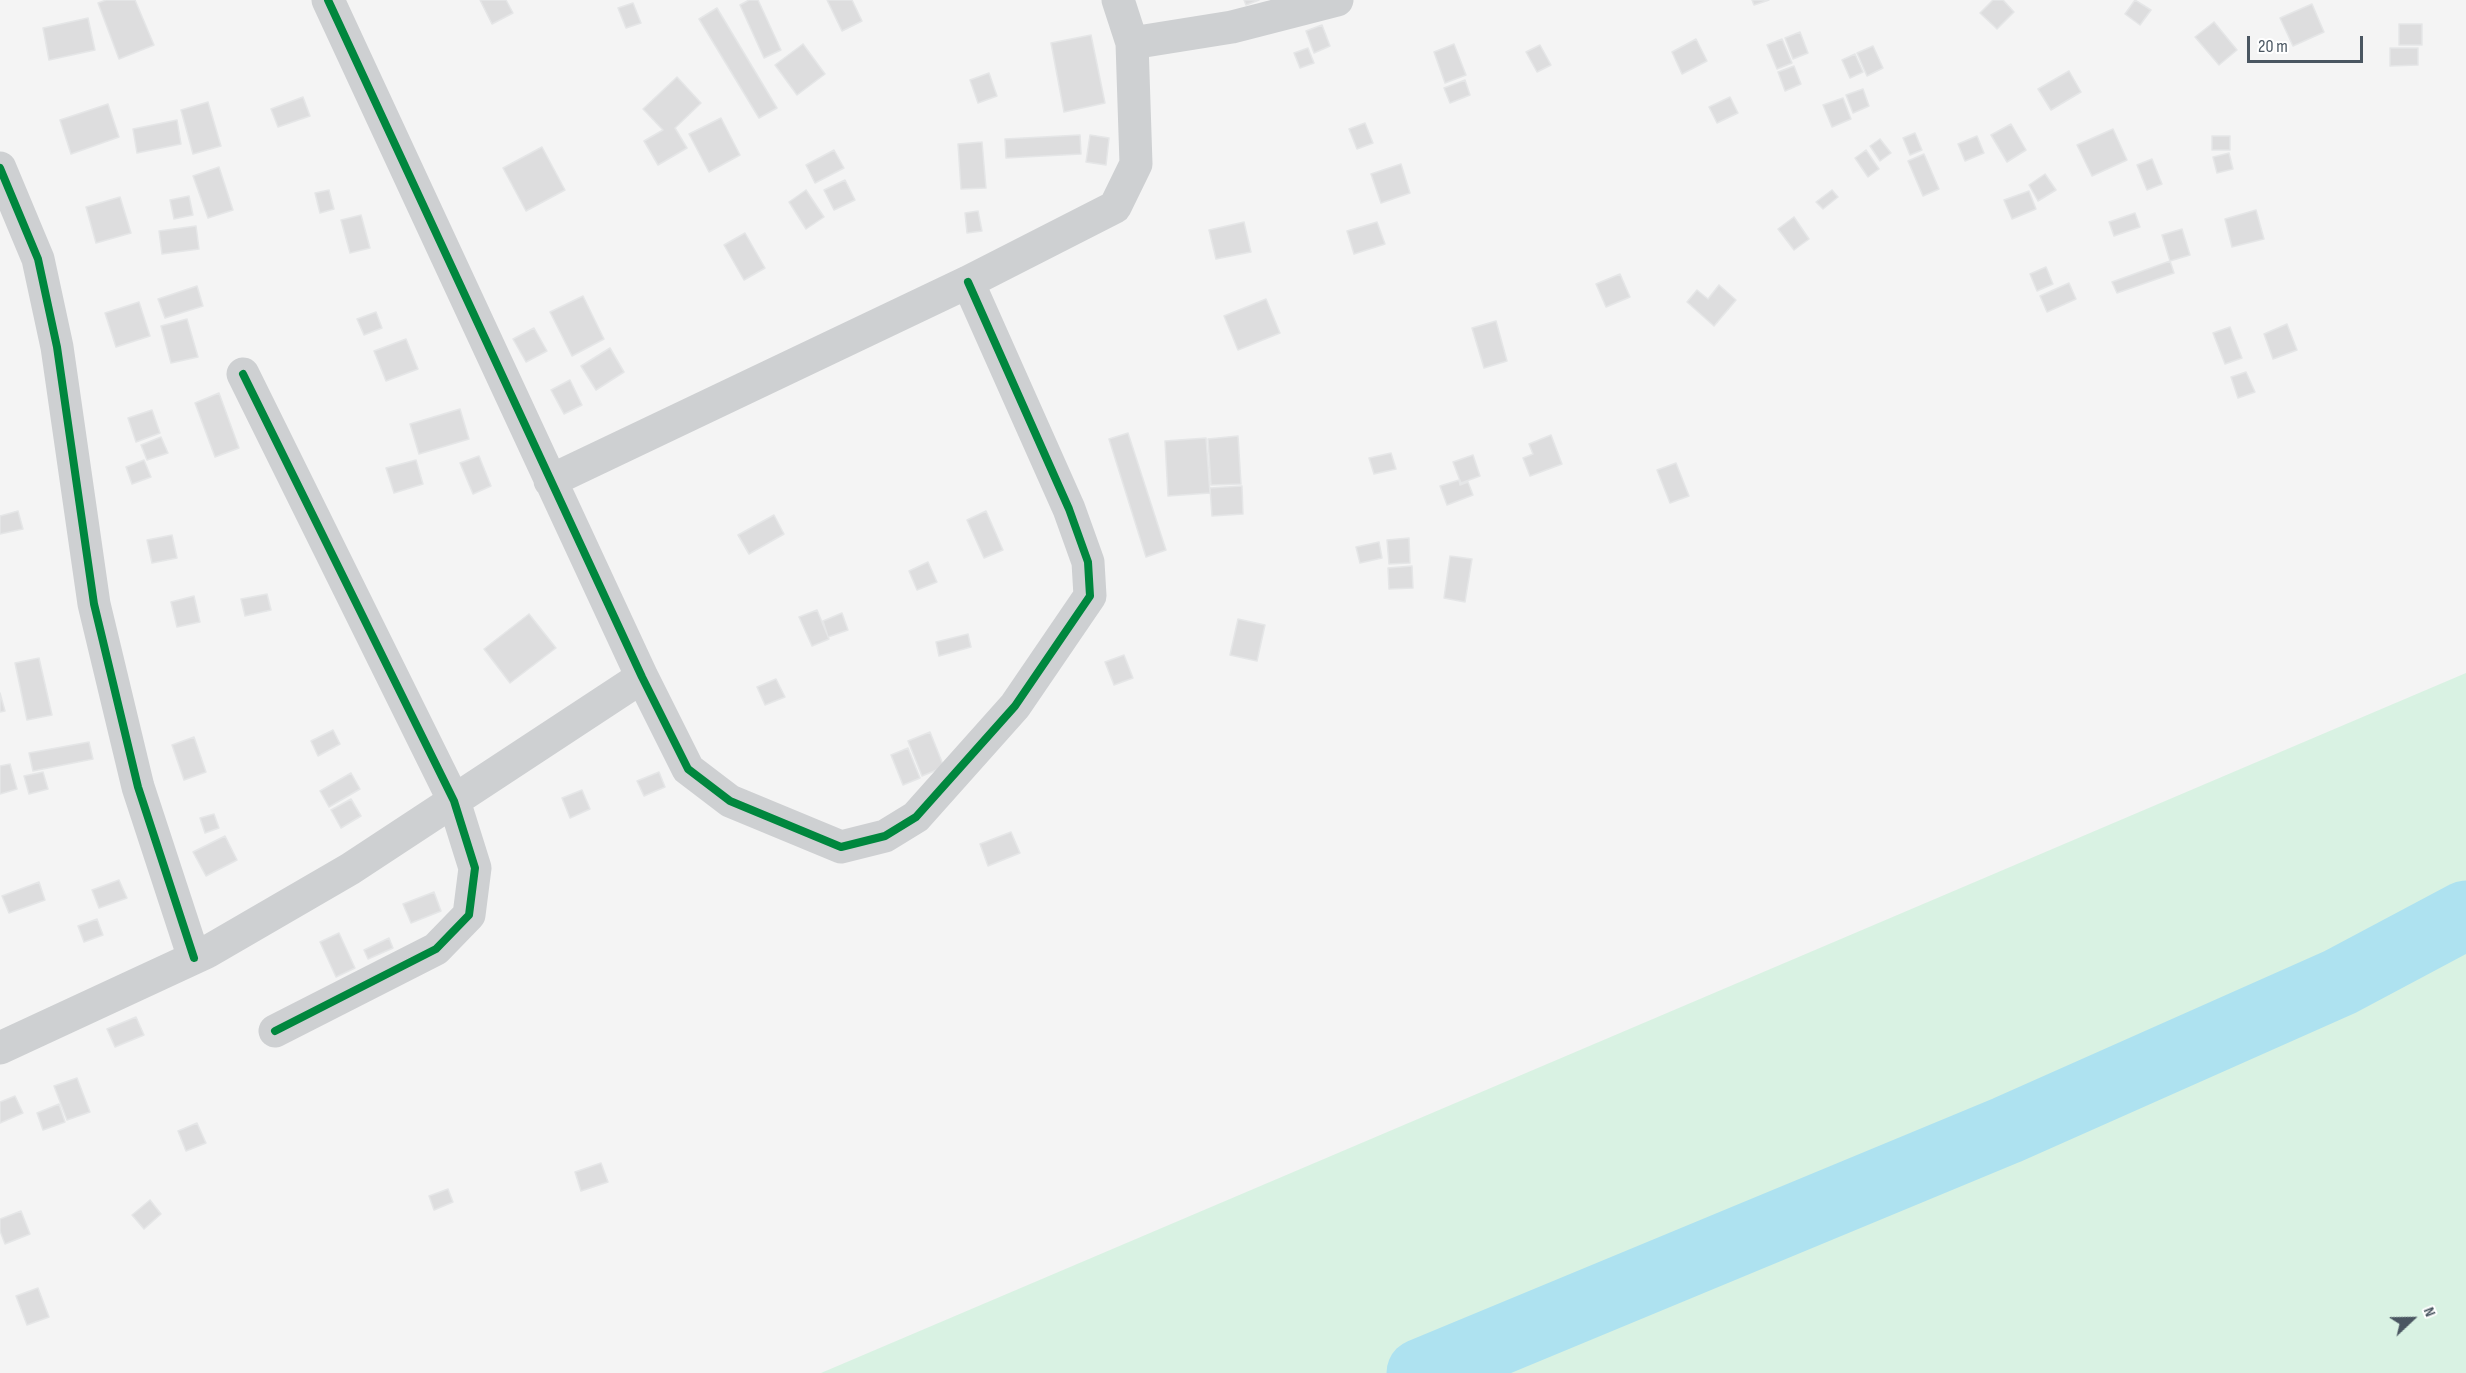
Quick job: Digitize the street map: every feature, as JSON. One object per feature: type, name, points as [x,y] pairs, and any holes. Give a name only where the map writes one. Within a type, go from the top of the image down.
[{"type":"street","points":[[328,0],[550,481],[688,769],[730,801],[841,847],[885,836],[916,817],[1015,706],[1090,596],[1088,562],[1069,509],[968,282]]},
{"type":"street","points":[[550,481],[968,282],[1115,207],[1136,164],[1132,43],[1118,0]]},
{"type":"street","points":[[1132,43],[1232,27],[1337,0]]},
{"type":"street","points":[[0,168],[38,259],[57,347],[94,604],[138,788],[194,958]]},
{"type":"street","points":[[243,374],[454,801],[475,868],[469,915],[436,949],[275,1031]]},
{"type":"street","points":[[0,1048],[194,958],[350,869],[642,677]]},
{"type":"green space","points":[[2466,673],[2466,1373],[821,1373]]},
{"type":"building","points":[[106,0],[135,0],[154,45],[119,59],[98,3]]},
{"type":"building","points":[[480,0],[506,0],[513,13],[492,24]]},
{"type":"building","points":[[749,0],[758,0],[781,50],[764,58],[740,5]]},
{"type":"building","points":[[827,0],[852,0],[862,21],[842,31]]},
{"type":"building","points":[[1244,0],[1259,0],[1246,5]]},
{"type":"building","points":[[1752,0],[1769,0],[1754,5]]},
{"type":"building","points":[[1993,0],[2003,0],[2014,12],[1997,29],[1980,13]]},
{"type":"building","points":[[2135,0],[2151,10],[2140,25],[2125,14]]},
{"type":"building","points":[[633,3],[641,23],[626,28],[618,8]]},
{"type":"building","points":[[2312,4],[2324,32],[2293,46],[2280,18]]},
{"type":"building","points":[[717,8],[777,108],[759,118],[699,19]]},
{"type":"building","points":[[88,18],[95,50],[49,60],[43,28]]},
{"type":"building","points":[[2214,22],[2237,50],[2219,65],[2195,37]]},
{"type":"building","points":[[2399,24],[2422,24],[2422,45],[2399,45]]},
{"type":"building","points":[[1322,25],[1330,46],[1314,53],[1306,31]]},
{"type":"building","points":[[1800,32],[1808,53],[1793,59],[1785,38]]},
{"type":"building","points":[[1091,35],[1105,103],[1064,112],[1051,43]]},
{"type":"building","points":[[1696,39],[1707,61],[1682,74],[1672,52]]},
{"type":"building","points":[[1782,39],[1792,63],[1777,69],[1767,45]]},
{"type":"building","points":[[803,44],[825,74],[797,95],[775,65]]},
{"type":"building","points":[[1454,44],[1466,75],[1445,83],[1434,52]]},
{"type":"building","points":[[1540,45],[1551,65],[1537,72],[1526,52]]},
{"type":"building","points":[[1873,46],[1883,68],[1867,76],[1857,53]]},
{"type":"building","points":[[1308,48],[1314,63],[1300,68],[1294,53]]},
{"type":"building","points":[[2390,48],[2418,48],[2418,65],[2390,66]]},
{"type":"building","points":[[1855,54],[1863,72],[1850,78],[1842,60]]},
{"type":"building","points":[[1794,66],[1801,84],[1785,91],[1778,72]]},
{"type":"building","points":[[2069,71],[2081,92],[2051,110],[2038,89]]},
{"type":"building","points":[[989,73],[997,96],[978,103],[970,80]]},
{"type":"building","points":[[677,77],[701,103],[675,128],[687,148],[658,165],[644,141],[663,130],[643,109]]},
{"type":"building","points":[[1465,80],[1470,95],[1450,103],[1444,88]]},
{"type":"building","points":[[1863,89],[1869,106],[1853,113],[1846,95]]},
{"type":"building","points":[[303,97],[310,116],[278,127],[271,109]]},
{"type":"building","points":[[1730,97],[1738,113],[1717,123],[1709,107]]},
{"type":"building","points":[[1843,98],[1851,119],[1832,127],[1823,105]]},
{"type":"building","points":[[208,102],[221,146],[193,154],[181,110]]},
{"type":"building","points":[[108,104],[119,137],[71,154],[60,120]]},
{"type":"building","points":[[721,118],[740,155],[709,172],[689,134]]},
{"type":"building","points":[[177,120],[181,144],[137,153],[133,129]]},
{"type":"building","points":[[1365,123],[1373,143],[1357,149],[1349,129]]},
{"type":"building","points":[[2011,124],[2026,150],[2007,162],[1991,135]]},
{"type":"building","points":[[2113,129],[2127,160],[2092,176],[2077,145]]},
{"type":"building","points":[[1915,133],[1922,150],[1910,155],[1903,138]]},
{"type":"building","points":[[1080,135],[1081,154],[1006,158],[1005,139]]},
{"type":"building","points":[[1090,135],[1109,138],[1106,165],[1086,162]]},
{"type":"building","points":[[1977,136],[1984,153],[1965,161],[1958,144]]},
{"type":"building","points":[[2212,136],[2230,136],[2230,150],[2212,150]]},
{"type":"building","points":[[1880,139],[1891,153],[1880,161],[1870,146]]},
{"type":"building","points":[[982,142],[986,188],[961,189],[958,144]]},
{"type":"building","points":[[542,147],[565,190],[526,211],[503,168]]},
{"type":"building","points":[[834,150],[844,168],[815,183],[806,165]]},
{"type":"building","points":[[1866,150],[1879,169],[1868,177],[1855,158]]},
{"type":"building","points":[[2229,153],[2233,169],[2217,173],[2213,157]]},
{"type":"building","points":[[1924,154],[1939,189],[1923,196],[1908,161]]},
{"type":"building","points":[[2152,159],[2162,184],[2147,190],[2137,165]]},
{"type":"building","points":[[1401,164],[1410,193],[1381,203],[1371,174]]},
{"type":"building","points":[[219,167],[233,210],[208,218],[193,176]]},
{"type":"building","points":[[2045,174],[2056,190],[2038,201],[2029,185]]},
{"type":"building","points":[[845,180],[855,200],[834,210],[824,190]]},
{"type":"building","points":[[329,190],[334,209],[320,213],[315,193]]},
{"type":"building","points":[[806,190],[824,217],[806,229],[789,202]]},
{"type":"building","points":[[1832,190],[1838,197],[1823,209],[1816,202]]},
{"type":"building","points":[[2029,191],[2036,209],[2012,219],[2004,200]]},
{"type":"building","points":[[189,196],[193,215],[174,219],[170,200]]},
{"type":"building","points":[[120,197],[131,233],[96,243],[86,207]]},
{"type":"building","points":[[2256,210],[2264,239],[2232,247],[2225,219]]},
{"type":"building","points":[[978,211],[982,231],[967,233],[965,213]]},
{"type":"building","points":[[2135,213],[2140,227],[2114,236],[2109,222]]},
{"type":"building","points":[[361,215],[370,248],[350,253],[341,220]]},
{"type":"building","points":[[1794,217],[1809,239],[1794,250],[1778,229]]},
{"type":"building","points":[[1244,222],[1251,252],[1216,259],[1209,230]]},
{"type":"building","points":[[1377,222],[1385,244],[1354,254],[1347,231]]},
{"type":"building","points":[[196,226],[199,249],[162,254],[159,231]]},
{"type":"building","points":[[2182,229],[2190,255],[2170,261],[2162,235]]},
{"type":"building","points":[[745,233],[765,268],[744,280],[724,245]]},
{"type":"building","points":[[2170,261],[2174,273],[2117,293],[2112,282]]},
{"type":"building","points":[[2046,267],[2053,284],[2037,291],[2030,274]]},
{"type":"building","points":[[1620,274],[1630,297],[1606,307],[1596,284]]},
{"type":"building","points":[[2069,283],[2076,299],[2047,312],[2040,296]]},
{"type":"building","points":[[1719,285],[1736,300],[1714,326],[1687,302],[1697,290],[1708,299]]},
{"type":"building","points":[[197,286],[203,306],[165,318],[158,299]]},
{"type":"building","points":[[583,296],[604,339],[572,356],[550,312]]},
{"type":"building","points":[[1266,299],[1280,333],[1238,350],[1224,316]]},
{"type":"building","points":[[139,302],[150,336],[116,347],[105,313]]},
{"type":"building","points":[[376,312],[382,328],[364,335],[357,319]]},
{"type":"building","points":[[187,319],[198,357],[171,363],[161,326]]},
{"type":"building","points":[[1496,321],[1507,361],[1484,368],[1472,328]]},
{"type":"building","points":[[2287,324],[2297,350],[2273,359],[2264,334]]},
{"type":"building","points":[[2230,327],[2242,358],[2225,364],[2213,333]]},
{"type":"building","points":[[534,328],[547,351],[526,362],[513,339]]},
{"type":"building","points":[[406,339],[418,369],[386,381],[374,351]]},
{"type":"building","points":[[610,348],[624,372],[596,390],[581,366]]},
{"type":"building","points":[[2246,372],[2255,392],[2238,398],[2231,377]]},
{"type":"building","points":[[570,380],[582,405],[564,414],[551,390]]},
{"type":"building","points":[[219,393],[239,448],[215,457],[195,403]]},
{"type":"building","points":[[460,409],[469,439],[419,454],[410,424]]},
{"type":"building","points":[[152,410],[160,433],[136,442],[128,418]]},
{"type":"building","points":[[1128,433],[1166,550],[1146,557],[1109,439]]},
{"type":"building","points":[[1551,435],[1562,464],[1530,476],[1523,458],[1533,454],[1529,444]]},
{"type":"building","points":[[1238,436],[1241,484],[1211,485],[1208,439]]},
{"type":"building","points":[[161,437],[168,453],[147,460],[141,445]]},
{"type":"building","points":[[1206,438],[1210,493],[1168,496],[1165,441]]},
{"type":"building","points":[[1391,453],[1396,469],[1374,474],[1369,458]]},
{"type":"building","points":[[1473,455],[1480,476],[1461,483],[1453,462]]},
{"type":"building","points":[[479,456],[491,486],[473,494],[460,463]]},
{"type":"building","points":[[144,460],[151,477],[132,484],[126,467]]},
{"type":"building","points":[[416,460],[423,484],[394,493],[386,468]]},
{"type":"building","points":[[1676,463],[1689,496],[1670,503],[1657,470]]},
{"type":"building","points":[[1459,480],[1460,485],[1468,482],[1473,495],[1447,505],[1440,486]]},
{"type":"building","points":[[1242,486],[1243,514],[1212,516],[1210,488]]},
{"type":"building","points":[[18,511],[23,529],[0,534],[0,516]]},
{"type":"building","points":[[986,511],[1003,550],[984,558],[967,520]]},
{"type":"building","points":[[774,515],[784,534],[749,554],[738,535]]},
{"type":"building","points":[[172,535],[177,558],[152,563],[147,540]]},
{"type":"building","points":[[1409,538],[1410,563],[1389,564],[1387,540]]},
{"type":"building","points":[[1379,542],[1382,558],[1360,563],[1356,547]]},
{"type":"building","points":[[1450,556],[1472,559],[1465,602],[1444,598]]},
{"type":"building","points":[[928,562],[937,582],[917,590],[909,571]]},
{"type":"building","points":[[1412,566],[1413,588],[1389,589],[1388,568]]},
{"type":"building","points":[[267,594],[271,610],[245,616],[241,599]]},
{"type":"building","points":[[194,596],[200,622],[177,627],[171,602]]},
{"type":"building","points":[[817,610],[829,639],[812,646],[799,617]]},
{"type":"building","points":[[842,613],[848,630],[828,637],[823,621]]},
{"type":"building","points":[[529,614],[556,648],[510,683],[484,649]]},
{"type":"building","points":[[1238,619],[1265,625],[1257,661],[1230,655]]},
{"type":"building","points":[[968,634],[971,647],[939,656],[936,642]]},
{"type":"building","points":[[1124,655],[1133,678],[1114,685],[1105,662]]},
{"type":"building","points":[[39,658],[52,715],[27,720],[15,663]]},
{"type":"building","points":[[776,679],[785,697],[765,705],[757,687]]},
{"type":"building","points":[[0,693],[5,711],[0,712]]},
{"type":"building","points":[[333,730],[340,744],[318,756],[311,741]]},
{"type":"building","points":[[930,732],[944,767],[922,776],[908,741]]},
{"type":"building","points":[[194,737],[206,772],[184,780],[172,745]]},
{"type":"building","points":[[89,742],[93,759],[33,771],[29,753]]},
{"type":"building","points":[[908,748],[920,778],[903,785],[891,755]]},
{"type":"building","points":[[10,764],[17,789],[0,794],[0,766]]},
{"type":"building","points":[[43,772],[48,789],[29,794],[24,776]]},
{"type":"building","points":[[659,772],[665,787],[644,796],[637,781]]},
{"type":"building","points":[[351,773],[360,789],[329,807],[320,791]]},
{"type":"building","points":[[582,790],[590,809],[570,818],[562,798]]},
{"type":"building","points":[[351,799],[361,816],[341,828],[331,810]]},
{"type":"building","points":[[214,814],[219,828],[205,833],[200,818]]},
{"type":"building","points":[[1011,832],[1020,853],[988,866],[980,844]]},
{"type":"building","points":[[225,836],[237,860],[206,876],[193,852]]},
{"type":"building","points":[[119,880],[127,898],[99,908],[92,890]]},
{"type":"building","points":[[39,882],[45,900],[9,913],[2,896]]},
{"type":"building","points":[[434,892],[441,911],[411,923],[403,904]]},
{"type":"building","points":[[97,919],[103,935],[84,942],[78,926]]},
{"type":"building","points":[[339,933],[355,968],[336,977],[320,942]]},
{"type":"building","points":[[389,938],[393,948],[368,959],[364,950]]},
{"type":"building","points":[[136,1017],[144,1035],[115,1047],[107,1029]]},
{"type":"building","points":[[77,1078],[90,1112],[67,1120],[54,1086]]},
{"type":"building","points":[[15,1096],[23,1113],[0,1123],[0,1102]]},
{"type":"building","points":[[59,1104],[65,1122],[43,1130],[37,1113]]},
{"type":"building","points":[[197,1123],[206,1143],[186,1151],[178,1131]]},
{"type":"building","points":[[601,1163],[608,1182],[581,1191],[575,1172]]},
{"type":"building","points":[[448,1189],[453,1202],[434,1210],[429,1196]]},
{"type":"building","points":[[150,1200],[161,1214],[144,1229],[132,1215]]},
{"type":"building","points":[[21,1211],[30,1234],[5,1244],[0,1231],[0,1219]]},
{"type":"building","points":[[38,1288],[49,1317],[27,1325],[16,1296]]},
{"type":"waterway","points":[[1421,1373],[2007,1130],[2340,982],[2466,915]]},
{"type":"cycle path","points":[[328,0],[642,677],[688,769],[730,801],[841,847],[885,836],[916,817],[1015,706],[1090,596],[1088,562],[1069,509],[968,282]]},
{"type":"cycle path","points":[[0,168],[38,259],[57,347],[94,604],[138,787],[194,958]]},
{"type":"cycle path","points":[[243,374],[454,801],[475,868],[469,915],[436,949],[275,1031]]}]
